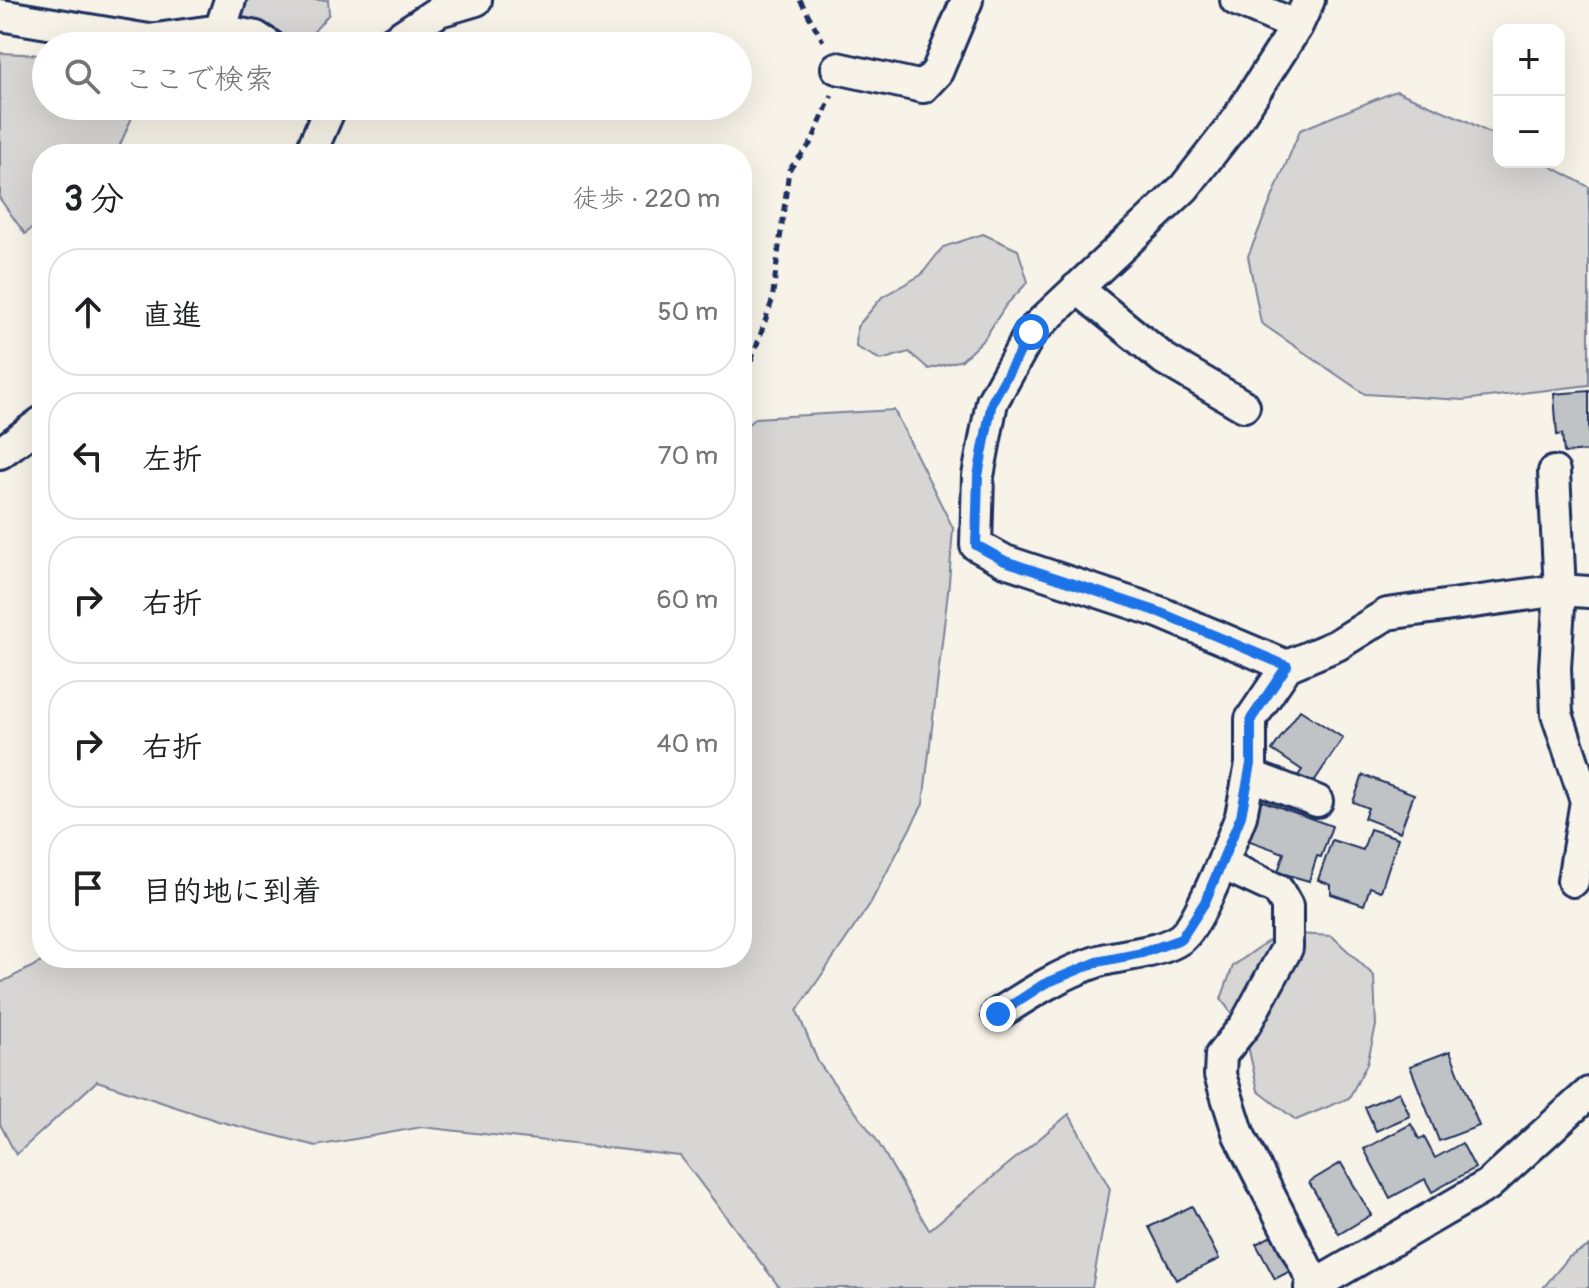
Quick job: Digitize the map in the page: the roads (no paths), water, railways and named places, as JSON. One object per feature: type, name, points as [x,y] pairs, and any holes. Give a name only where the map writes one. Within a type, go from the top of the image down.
[{"type":"street","points":[[220,30],[230,0]]},
{"type":"street","points":[[407,32],[439,11],[476,0]]},
{"type":"street","points":[[837,68],[923,87],[937,72],[967,0]]},
{"type":"street","points":[[1236,0],[1303,13],[1234,124],[1184,188],[1031,332],[992,402],[978,476],[976,545],[1005,561],[1159,612],[1287,666]]},
{"type":"street","points":[[0,15],[101,32]]},
{"type":"street","points":[[206,32],[230,32]]},
{"type":"street","points":[[314,144],[325,120]]},
{"type":"street","points":[[1077,288],[1164,359],[1244,406]]},
{"type":"street","points":[[0,453],[32,429]]},
{"type":"street","points":[[1554,472],[1575,591],[1555,668],[1557,714],[1586,801],[1573,881]]},
{"type":"street","points":[[998,1014],[1044,984],[1097,962],[1142,953],[1181,939],[1205,902],[1241,816],[1249,775],[1251,719],[1287,666],[1337,645],[1387,614],[1575,591]]},
{"type":"street","points":[[1249,775],[1317,801]]},
{"type":"street","points":[[1222,864],[1278,890],[1287,906],[1287,948],[1245,1025],[1221,1055],[1220,1075],[1239,1135],[1312,1286],[1488,1185],[1589,1093]]}]
